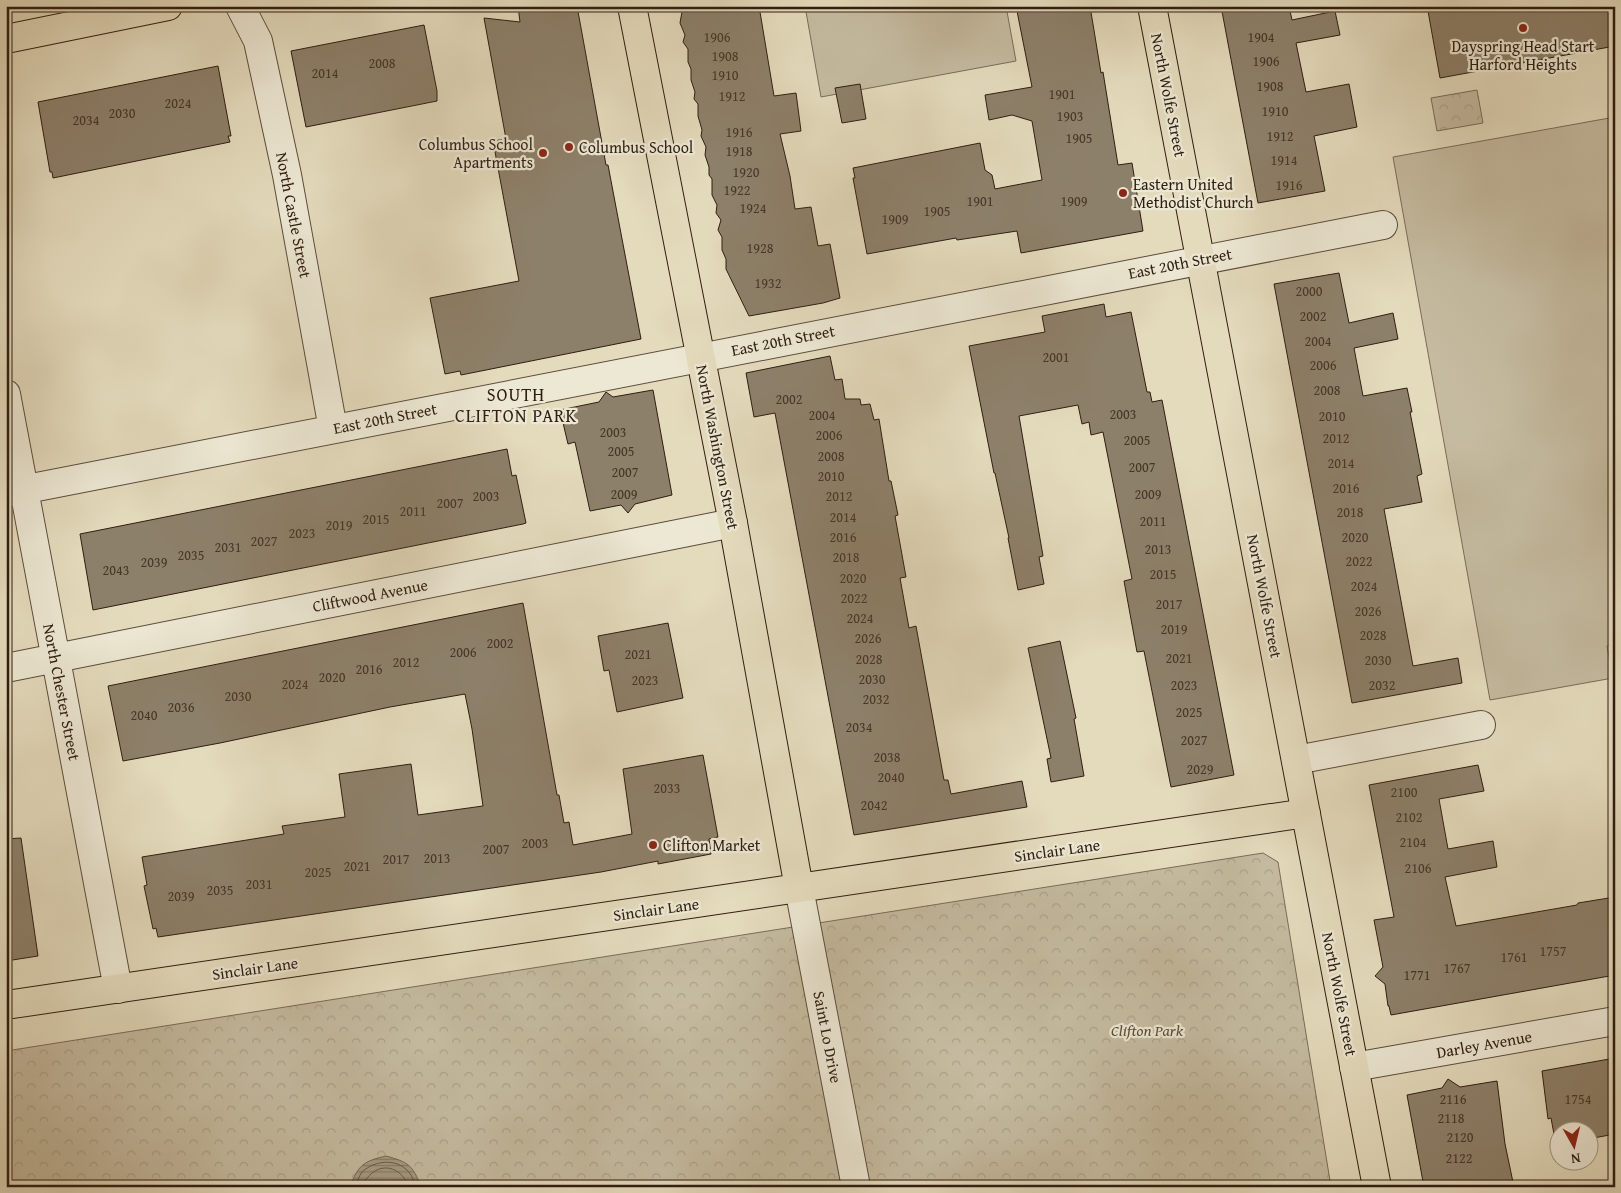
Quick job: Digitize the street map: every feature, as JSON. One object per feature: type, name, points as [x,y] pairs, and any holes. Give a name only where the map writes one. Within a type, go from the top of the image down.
[{"type":"main road","points":[[6,39],[168,6]]},
{"type":"main road","name":"North Washington Street","points":[[632,6],[733,523],[799,888]]},
{"type":"main road","name":"North Wolfe Street","points":[[1152,6],[1377,1187]]},
{"type":"main road","name":"Sinclair Lane","points":[[6,1005],[1306,813]]},
{"type":"street","name":"North Castle Street","points":[[240,6],[258,41],[281,146],[333,429]]},
{"type":"street","name":"East 20th Street","points":[[15,491],[1383,224]]},
{"type":"street","name":"North Chester Street","points":[[6,394],[15,491],[56,658],[118,989]]},
{"type":"street","name":"Cliftwood Avenue","points":[[6,668],[733,523]]},
{"type":"street","points":[[1296,760],[1481,725]]},
{"type":"street","name":"Saint Lo Drive","points":[[799,888],[856,1187]]},
{"type":"street","name":"Darley Avenue","points":[[1354,1067],[1615,1021]]},
{"type":"green space","points":[[805,6],[1006,6],[1016,61],[821,97]]},
{"type":"green space","points":[[1477,90],[1483,123],[1437,131],[1431,98]]},
{"type":"green space","points":[[1615,117],[1615,644],[1607,646],[1613,678],[1490,700],[1393,157]]},
{"type":"green space","name":"Clifton Park","points":[[1263,853],[1278,862],[1331,1187],[6,1187],[6,1051]]},
{"type":"water","points":[[386,1156],[400,1160],[409,1166],[421,1187],[350,1187],[363,1165]]},
{"type":"building","name":"Columbus School Apartments","points":[[518,6],[541,6],[542,10],[577,6],[606,165],[608,165],[641,339],[461,375],[460,371],[445,374],[430,298],[519,281],[493,141],[506,139],[484,18],[520,22]]},
{"type":"building","points":[[683,6],[759,6],[774,96],[796,93],[801,131],[780,134],[790,176],[795,209],[811,207],[818,246],[830,244],[840,298],[823,303],[749,316],[726,269],[726,259],[722,250],[722,237],[718,230],[721,220],[716,213],[717,205],[712,195],[712,179],[709,175],[709,167],[705,155],[706,147],[701,136],[702,130],[698,116],[698,104],[694,99],[695,92],[688,62],[688,49],[683,42],[685,35],[680,23]]},
{"type":"building","points":[[1016,6],[1090,6],[1118,165],[1132,163],[1143,231],[1021,253],[1017,231],[957,240],[956,238],[867,254],[853,178],[855,178],[853,168],[980,143],[985,170],[992,175],[995,189],[1042,180],[1032,121],[1012,115],[989,120],[985,95],[1032,87]]},
{"type":"building","points":[[1221,6],[1289,6],[1292,20],[1335,11],[1340,35],[1296,43],[1306,92],[1349,84],[1357,127],[1314,136],[1325,191],[1258,203]]},
{"type":"building","name":"Dayspring Head Start Harford Heights","points":[[1452,6],[1615,6],[1615,46],[1440,78],[1428,11]]},
{"type":"building","points":[[424,25],[437,91],[437,101],[306,127],[291,51]]},
{"type":"building","points":[[218,66],[231,136],[228,136],[230,142],[53,178],[52,172],[50,172],[38,102]]},
{"type":"building","points":[[860,84],[866,119],[842,123],[835,88]]},
{"type":"building","points":[[1339,273],[1349,323],[1393,313],[1398,339],[1354,348],[1363,396],[1407,388],[1412,412],[1410,412],[1422,474],[1417,476],[1422,502],[1384,509],[1413,666],[1458,658],[1462,683],[1352,703],[1274,284]]},
{"type":"building","points":[[1104,304],[1106,317],[1131,312],[1147,392],[1150,392],[1152,402],[1162,400],[1234,775],[1171,787],[1144,651],[1137,652],[1124,581],[1132,579],[1103,432],[1091,435],[1089,422],[1082,424],[1078,405],[1019,416],[1043,556],[1039,557],[1044,584],[1018,590],[969,346],[1045,332],[1042,316]]},
{"type":"building","points":[[830,356],[835,380],[842,379],[845,399],[860,399],[861,405],[870,404],[874,420],[879,419],[889,481],[891,481],[898,515],[895,516],[906,577],[900,578],[909,628],[916,626],[944,780],[948,780],[951,794],[1022,781],[1027,807],[854,835],[775,413],[754,417],[746,373]]},
{"type":"building","points":[[653,390],[672,495],[635,504],[628,513],[621,505],[590,511],[575,442],[568,444],[560,410],[599,402],[606,392],[613,397]]},
{"type":"building","points":[[507,449],[512,476],[516,475],[526,523],[93,610],[80,534]]},
{"type":"building","points":[[523,603],[557,795],[559,795],[564,823],[569,822],[573,845],[632,834],[623,769],[703,755],[718,837],[709,839],[711,854],[658,864],[658,861],[601,872],[158,937],[156,928],[153,929],[144,886],[147,885],[142,857],[284,834],[282,826],[345,817],[339,774],[411,764],[418,815],[483,806],[472,729],[465,694],[390,707],[220,743],[123,761],[108,686]]},
{"type":"building","points":[[668,623],[683,698],[617,712],[609,670],[604,671],[598,636]]},
{"type":"building","points":[[1060,641],[1076,718],[1074,719],[1084,776],[1051,782],[1047,759],[1051,758],[1028,648]]},
{"type":"building","points":[[1478,765],[1484,791],[1439,799],[1448,849],[1493,841],[1497,867],[1445,877],[1456,926],[1615,897],[1615,975],[1391,1015],[1385,984],[1375,976],[1383,967],[1374,920],[1394,917],[1369,785]]},
{"type":"building","points":[[21,838],[38,956],[6,961],[6,839]]},
{"type":"building","points":[[1615,1058],[1615,1134],[1598,1137],[1598,1120],[1548,1119],[1542,1071]]},
{"type":"building","points":[[1448,1079],[1460,1087],[1497,1081],[1505,1144],[1514,1187],[1424,1187],[1407,1095],[1442,1088]]},
{"type":"place","name":"Dayspring Head Start Harford Heights","points":[[1523,28]]},
{"type":"place","name":"Columbus School","points":[[569,147]]},
{"type":"place","name":"Columbus School Apartments","points":[[543,153]]},
{"type":"place","name":"Eastern United Methodist Church","points":[[1123,193]]},
{"type":"place","name":"Clifton Market","points":[[653,845]]},
{"type":"district","name":"SOUTH CLIFTON PARK","points":[[516,404]]}]
